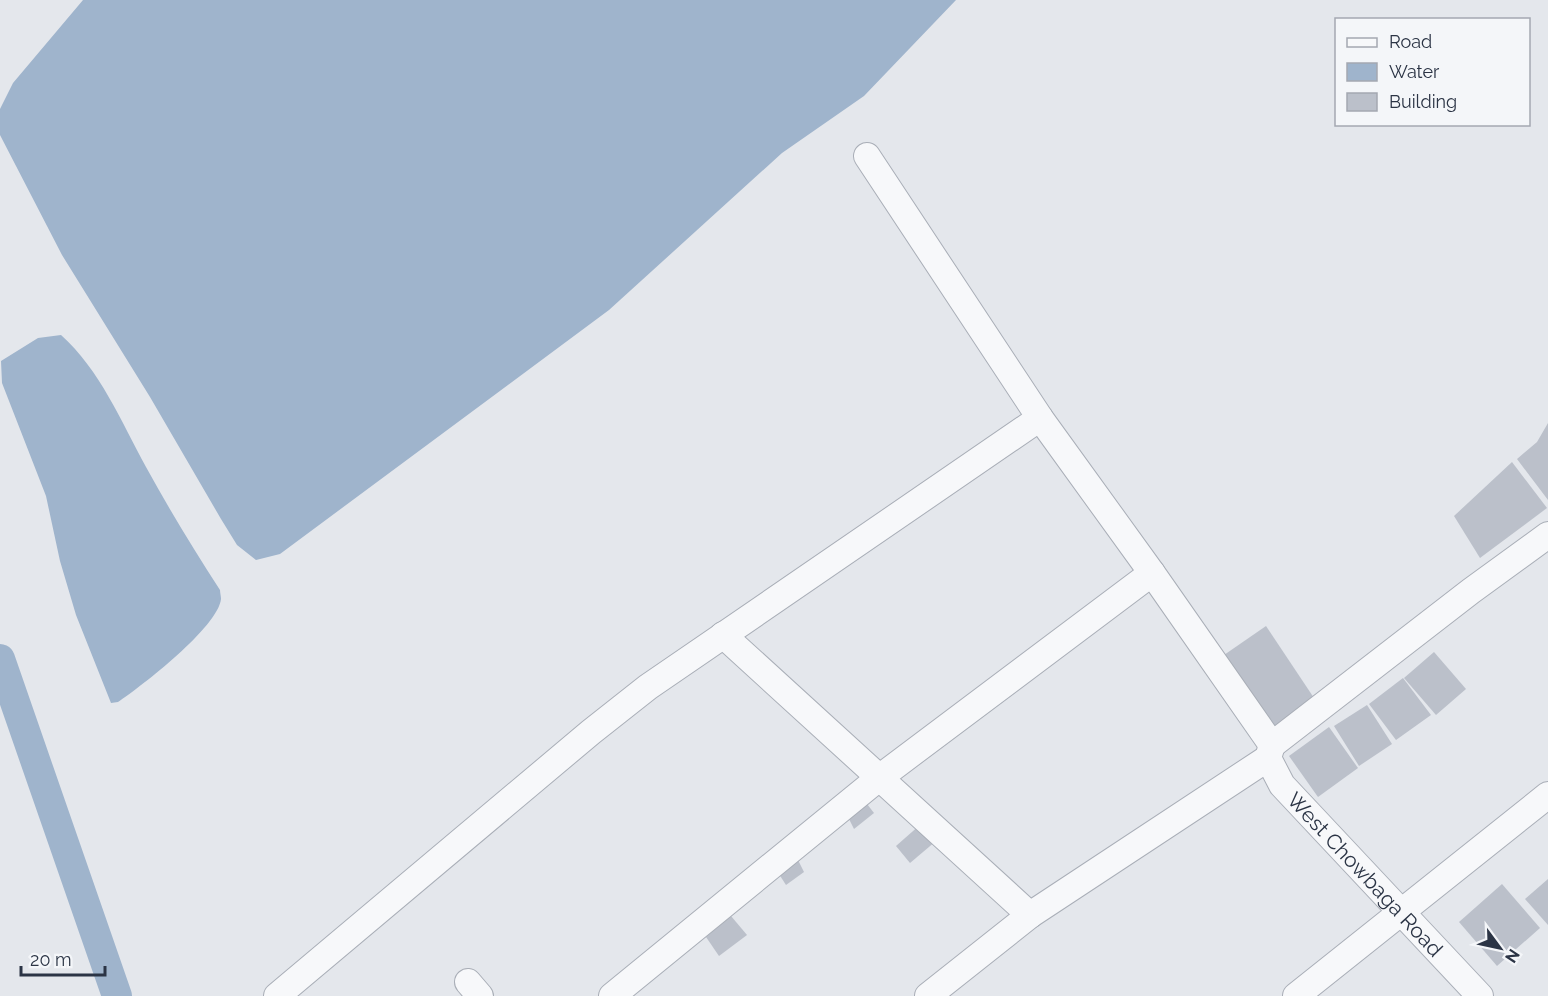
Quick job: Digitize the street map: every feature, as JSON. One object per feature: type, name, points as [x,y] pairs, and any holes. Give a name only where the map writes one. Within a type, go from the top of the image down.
[{"type":"street","name":"West Chowbaga Road","points":[[867,156],[1040,418],[1152,573],[1270,751],[1282,785],[1480,996]]},
{"type":"street","points":[[289,992],[599,726],[648,687],[1040,418]]},
{"type":"street","points":[[928,996],[1030,915],[1270,751],[1471,591],[1548,535]]},
{"type":"street","points":[[612,996],[879,778],[1152,573]]},
{"type":"street","points":[[723,635],[1030,915]]},
{"type":"street","points":[[1296,996],[1548,795]]},
{"type":"water","points":[[83,0],[956,0],[864,96],[782,153],[609,310],[280,554],[256,560],[237,545],[221,519],[150,397],[62,255],[0,135],[0,109],[13,83]]},
{"type":"water","points":[[61,335],[75,349],[98,380],[191,545],[220,590],[221,599],[217,611],[207,625],[160,670],[118,702],[111,703],[76,615],[60,561],[46,496],[2,383],[1,361],[38,338]]},
{"type":"building","points":[[1548,423],[1548,500],[1517,459],[1537,442]]},
{"type":"building","points":[[1512,462],[1547,508],[1480,558],[1454,516]]},
{"type":"building","points":[[1266,626],[1318,704],[1277,732],[1224,655]]},
{"type":"building","points":[[1434,652],[1466,689],[1436,715],[1404,678]]},
{"type":"building","points":[[1403,678],[1431,715],[1396,740],[1369,704]]},
{"type":"building","points":[[1367,705],[1392,744],[1359,766],[1334,726]]},
{"type":"building","points":[[1329,727],[1358,768],[1318,797],[1289,756]]},
{"type":"building","points":[[864,800],[874,813],[854,829],[847,815]]},
{"type":"building","points":[[921,824],[936,841],[910,863],[896,846]]},
{"type":"building","points":[[796,856],[804,872],[786,885],[777,871]]},
{"type":"building","points":[[1548,879],[1548,925],[1525,899]]},
{"type":"building","points":[[1502,884],[1540,928],[1497,966],[1459,922]]},
{"type":"building","points":[[731,916],[747,935],[719,956],[706,937]]},
{"type":"waterway","points":[[0,659],[117,996]]}]
